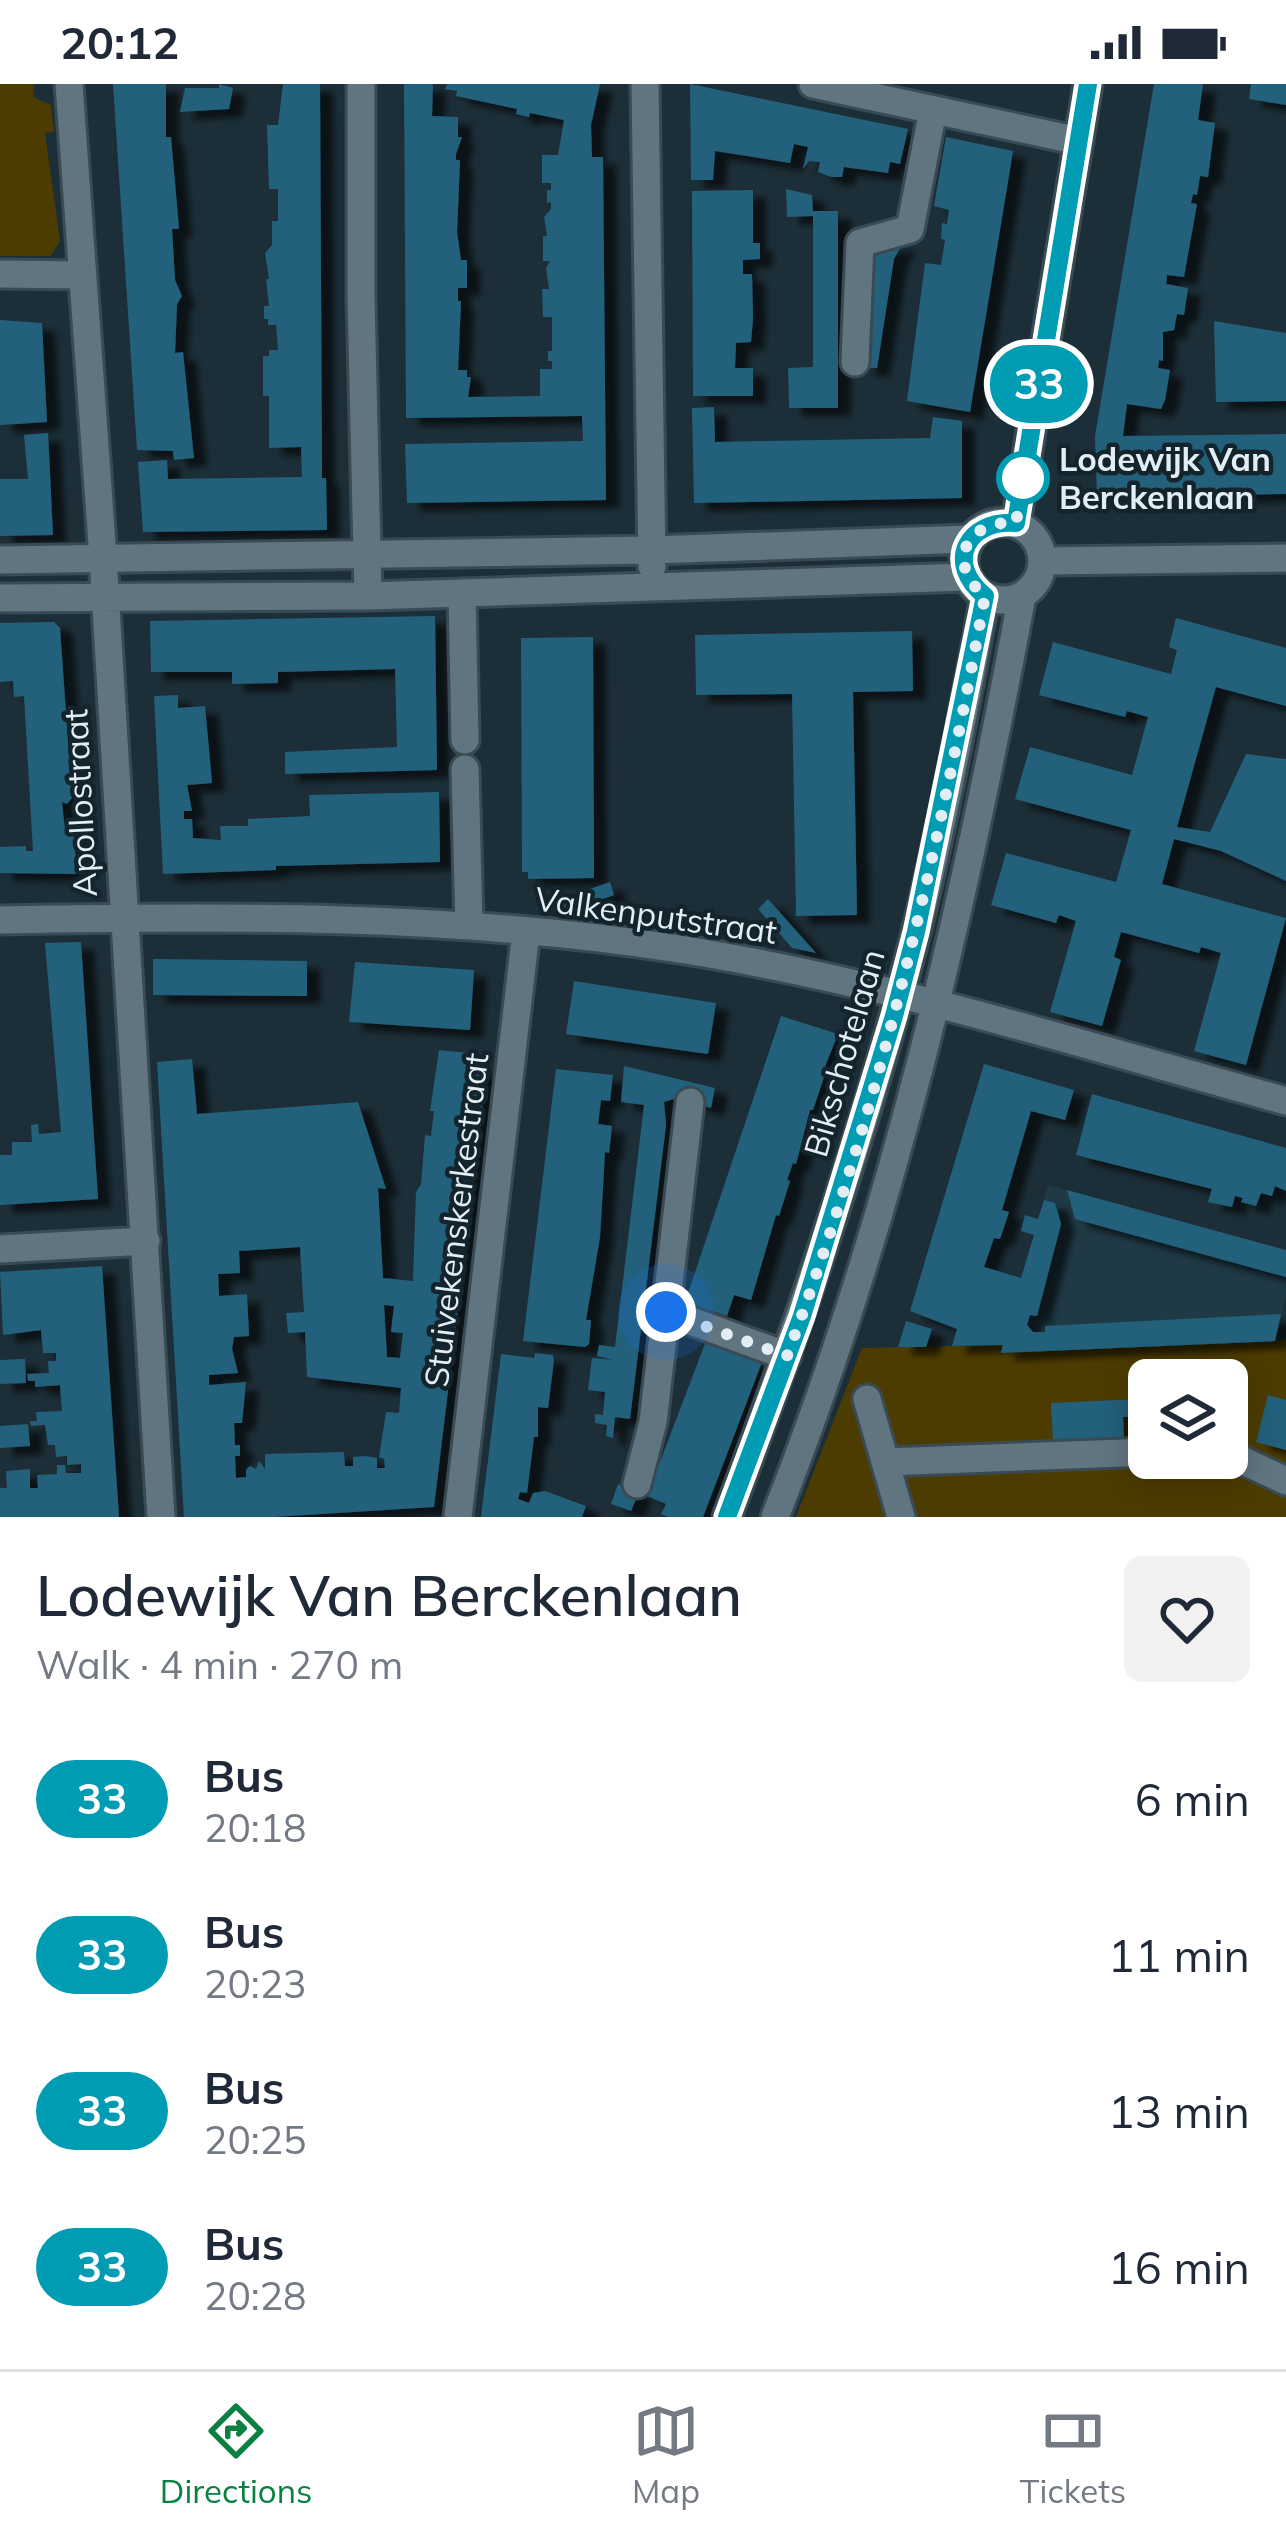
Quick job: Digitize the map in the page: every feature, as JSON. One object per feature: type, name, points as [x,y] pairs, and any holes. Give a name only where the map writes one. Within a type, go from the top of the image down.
[{"type":"street","name":"Apollostraat","points":[[69,84],[161,1517]]},
{"type":"street","points":[[361,84],[368,596]]},
{"type":"street","points":[[645,84],[652,588]]},
{"type":"street","points":[[813,84],[1079,141]]},
{"type":"street","points":[[1016,523],[1088,84]]},
{"type":"street","points":[[855,362],[860,243],[910,229],[933,110]]},
{"type":"street","points":[[0,274],[80,275]]},
{"type":"street","points":[[0,560],[652,550],[970,539],[986,524],[1016,523],[1038,541],[1043,561],[1037,581],[1022,596],[934,1006],[856,1292],[775,1517]]},
{"type":"street","name":"Bikschotelaan","points":[[727,1517],[834,1220],[899,996],[976,586],[964,551],[970,539]]},
{"type":"street","points":[[1043,561],[1286,558]]},
{"type":"street","points":[[0,598],[976,586],[997,599],[1022,596]]},
{"type":"street","points":[[462,593],[465,740]]},
{"type":"street","points":[[465,769],[469,925]]},
{"type":"street","name":"Valkenputstraat","points":[[0,920],[309,917],[469,925],[678,949],[899,996],[1286,1101]]},
{"type":"street","name":"Stuivekenskerkestraat","points":[[458,1517],[526,932]]},
{"type":"street","points":[[637,1484],[653,1422],[690,1102]]},
{"type":"street","points":[[0,1249],[146,1240]]},
{"type":"street","points":[[666,1312],[787,1356]]},
{"type":"street","points":[[867,1399],[901,1517]]},
{"type":"street","points":[[886,1462],[1128,1453]]},
{"type":"street","points":[[1248,1464],[1286,1481]]},
{"type":"shaded area","points":[[0,84],[34,84],[33,97],[51,105],[54,132],[45,133],[60,241],[51,256],[0,256]]},
{"type":"shaded area","points":[[1048,1185],[1286,1250],[1286,1297],[1275,1341],[1001,1353]]},
{"type":"shaded area","points":[[1286,1340],[1286,1517],[796,1517],[862,1348],[1003,1345],[1002,1353]]},
{"type":"building","points":[[113,84],[166,84],[166,137],[171,137],[179,229],[172,229],[175,280],[182,296],[177,304],[175,353],[183,352],[194,458],[174,460],[173,451],[137,450]]},
{"type":"building","points":[[219,84],[233,88],[229,109],[180,112],[185,88],[219,88]]},
{"type":"building","points":[[283,84],[320,84],[322,478],[326,478],[327,530],[143,532],[138,462],[167,460],[168,479],[302,477],[301,447],[269,448],[269,396],[263,396],[263,356],[278,350],[276,325],[264,319],[264,306],[269,306],[265,253],[272,245],[272,221],[278,221],[278,189],[269,189],[267,125],[278,125]]},
{"type":"building","points":[[404,84],[433,84],[432,116],[458,117],[458,137],[462,137],[456,154],[460,160],[457,232],[461,260],[467,260],[467,288],[458,288],[458,370],[467,370],[471,377],[468,397],[540,396],[540,369],[552,369],[548,351],[552,351],[552,317],[543,317],[542,289],[549,289],[546,268],[550,261],[543,261],[543,236],[547,236],[544,217],[551,209],[547,190],[551,183],[542,183],[542,155],[558,155],[564,120],[530,113],[529,117],[516,114],[517,109],[456,96],[457,91],[445,89],[447,84],[600,84],[591,125],[592,157],[603,157],[606,500],[407,503],[405,444],[583,441],[582,416],[406,418]]},
{"type":"building","points":[[690,84],[908,129],[900,164],[890,162],[888,173],[844,167],[842,177],[831,177],[818,172],[820,162],[809,161],[803,169],[808,147],[794,144],[790,163],[715,151],[713,180],[691,180]]},
{"type":"building","points":[[1154,84],[1203,84],[1198,120],[1215,123],[1208,177],[1200,176],[1191,203],[1197,204],[1184,277],[1167,275],[1166,284],[1188,288],[1184,315],[1177,314],[1174,330],[1163,332],[1163,361],[1159,360],[1158,368],[1170,370],[1165,400],[1161,409],[1127,404],[1123,436],[1286,434],[1286,494],[1097,496],[1095,436]]},
{"type":"building","points":[[1251,84],[1286,84],[1286,105],[1249,99]]},
{"type":"building","points":[[946,137],[1013,151],[970,412],[907,401],[925,263],[941,265],[945,240],[941,239],[942,223],[947,224],[949,210],[934,206]]},
{"type":"building","points":[[786,189],[812,195],[813,211],[838,211],[838,408],[789,408],[788,368],[813,367],[813,216],[787,217]]},
{"type":"building","points":[[753,190],[753,243],[760,243],[760,259],[743,260],[743,274],[752,274],[753,319],[751,342],[736,343],[735,368],[753,368],[753,396],[693,396],[692,191]]},
{"type":"building","points":[[903,243],[894,259],[877,368],[862,368],[869,246]]},
{"type":"building","points":[[0,320],[42,323],[47,422],[0,425]]},
{"type":"building","points":[[1214,321],[1286,333],[1286,401],[1216,402]]},
{"type":"building","points":[[714,407],[715,442],[930,438],[933,417],[962,421],[962,498],[694,503],[692,408]]},
{"type":"building","points":[[48,433],[53,535],[0,536],[0,479],[28,479],[24,435]]},
{"type":"building","points":[[435,616],[437,770],[285,774],[285,752],[397,747],[395,669],[278,672],[278,683],[232,684],[232,672],[151,672],[150,621]]},
{"type":"building","points":[[1176,618],[1286,648],[1286,706],[1216,687],[1177,827],[1210,832],[1246,754],[1286,759],[1286,881],[1221,851],[1174,839],[1162,884],[1286,918],[1246,1065],[1194,1051],[1221,953],[1201,947],[1199,953],[1121,932],[1114,957],[1121,960],[1102,1026],[1050,1012],[1076,921],[1059,915],[1056,923],[991,905],[1006,853],[1116,882],[1131,830],[1015,799],[1030,747],[1132,775],[1148,717],[1127,711],[1125,717],[1039,695],[1053,642],[1171,674],[1177,650],[1169,647]]},
{"type":"building","points":[[54,622],[60,628],[72,798],[67,804],[62,802],[64,823],[73,822],[77,874],[0,873],[0,847],[26,846],[26,851],[33,851],[24,696],[14,697],[13,681],[0,682],[0,623]]},
{"type":"building","points":[[912,631],[913,691],[853,692],[857,915],[796,916],[792,694],[696,695],[695,635]]},
{"type":"building","points":[[593,637],[594,878],[528,879],[528,872],[522,872],[521,638]]},
{"type":"building","points":[[178,695],[178,708],[205,706],[212,783],[187,785],[192,811],[184,811],[184,819],[192,819],[193,838],[221,840],[220,826],[248,826],[248,819],[310,816],[309,795],[439,792],[440,862],[163,874],[154,696]]},
{"type":"building","points":[[610,882],[614,895],[569,911],[536,908]]},
{"type":"building","points":[[768,899],[816,953],[792,948],[758,909]]},
{"type":"building","points":[[81,942],[98,1199],[0,1205],[0,1155],[12,1155],[12,1142],[32,1142],[31,1125],[38,1124],[39,1134],[61,1132],[45,943]]},
{"type":"building","points":[[153,959],[307,961],[307,996],[153,995]]},
{"type":"building","points":[[355,962],[474,970],[470,1030],[349,1022]]},
{"type":"building","points":[[574,981],[716,1003],[708,1054],[566,1034]]},
{"type":"building","points":[[781,1016],[838,1034],[751,1300],[734,1295],[727,1316],[685,1302]]},
{"type":"building","points":[[439,1050],[469,1053],[467,1066],[487,1068],[434,1507],[184,1517],[157,1062],[192,1059],[197,1114],[358,1102],[386,1189],[378,1188],[383,1278],[413,1281],[416,1192],[421,1184],[425,1135],[431,1136],[434,1111],[430,1111]],"holes":[[[300,1247],[304,1312],[286,1313],[288,1333],[305,1332],[307,1377],[401,1388],[399,1413],[386,1412],[379,1457],[385,1468],[377,1468],[377,1458],[365,1456],[353,1457],[353,1466],[345,1466],[344,1452],[265,1454],[265,1469],[259,1461],[256,1469],[246,1470],[246,1477],[236,1478],[235,1456],[240,1456],[240,1445],[235,1445],[234,1423],[242,1423],[246,1382],[209,1385],[209,1375],[238,1373],[232,1349],[234,1337],[249,1336],[247,1294],[219,1296],[218,1274],[240,1273],[239,1251]],[[384,1305],[394,1306],[391,1332],[403,1333],[400,1358],[387,1357]]]},
{"type":"building","points":[[984,1064],[1074,1090],[1065,1120],[1031,1111],[1002,1210],[1009,1212],[984,1267],[1021,1278],[1034,1235],[1021,1231],[1025,1215],[1038,1219],[1044,1200],[1055,1203],[1061,1224],[1037,1316],[1030,1315],[1027,1325],[1033,1332],[1045,1332],[1045,1326],[1281,1314],[1275,1341],[1001,1353],[1003,1345],[952,1346],[957,1329],[910,1311]]},
{"type":"building","points":[[624,1066],[715,1088],[711,1108],[677,1098],[664,1102],[666,1125],[630,1419],[615,1417],[613,1438],[606,1436],[607,1425],[595,1423],[595,1414],[603,1415],[605,1392],[588,1390],[592,1358],[613,1360],[597,1356],[599,1345],[615,1347],[644,1105],[621,1102]]},
{"type":"building","points":[[556,1069],[613,1075],[610,1101],[601,1100],[598,1124],[612,1126],[609,1153],[605,1152],[600,1237],[585,1347],[523,1341]]},
{"type":"building","points":[[1092,1094],[1286,1148],[1286,1191],[1275,1186],[1272,1196],[1261,1193],[1256,1206],[1235,1196],[1232,1207],[1208,1202],[1212,1189],[1076,1155]]},
{"type":"building","points":[[1067,1190],[1286,1250],[1286,1277],[1075,1219]]},
{"type":"building","points":[[102,1266],[119,1517],[0,1517],[0,1488],[7,1488],[6,1471],[30,1469],[30,1488],[38,1488],[37,1475],[57,1474],[57,1465],[65,1465],[66,1473],[81,1473],[81,1464],[67,1465],[67,1456],[56,1457],[55,1445],[48,1445],[45,1425],[31,1426],[30,1421],[37,1421],[36,1412],[62,1411],[60,1385],[35,1387],[27,1374],[49,1373],[48,1361],[56,1361],[56,1353],[43,1353],[41,1330],[3,1335],[0,1272]]},
{"type":"building","points":[[906,1321],[932,1329],[926,1347],[898,1347]]},
{"type":"building","points":[[706,1341],[762,1362],[703,1517],[668,1517],[661,1514],[666,1504],[647,1496]]},
{"type":"building","points":[[535,1353],[553,1355],[554,1360],[548,1408],[538,1407],[538,1437],[534,1437],[527,1493],[520,1492],[518,1499],[529,1503],[533,1493],[545,1491],[586,1506],[582,1517],[481,1517],[501,1354],[534,1358]]},
{"type":"building","points":[[25,1359],[26,1383],[0,1384],[0,1360]]},
{"type":"building","points":[[1268,1395],[1286,1400],[1286,1450],[1256,1442]]},
{"type":"building","points":[[1128,1400],[1124,1438],[1053,1441],[1051,1403]]},
{"type":"building","points":[[28,1424],[30,1446],[0,1448],[0,1426]]},
{"type":"building","points":[[618,1484],[639,1492],[631,1511],[611,1504]]},
{"type":"bus line","name":"33","points":[[727,1517],[834,1220],[916,932],[985,596],[967,577],[964,551],[986,524],[1016,523],[1088,84]]},
{"type":"place","name":"Lodewijk Van Berckenlaan","points":[[1023,478]]},
{"type":"route","points":[[666,1312],[787,1356],[834,1220],[916,932],[985,596],[967,577],[964,551],[986,524],[1016,523],[1023,478]]}]
